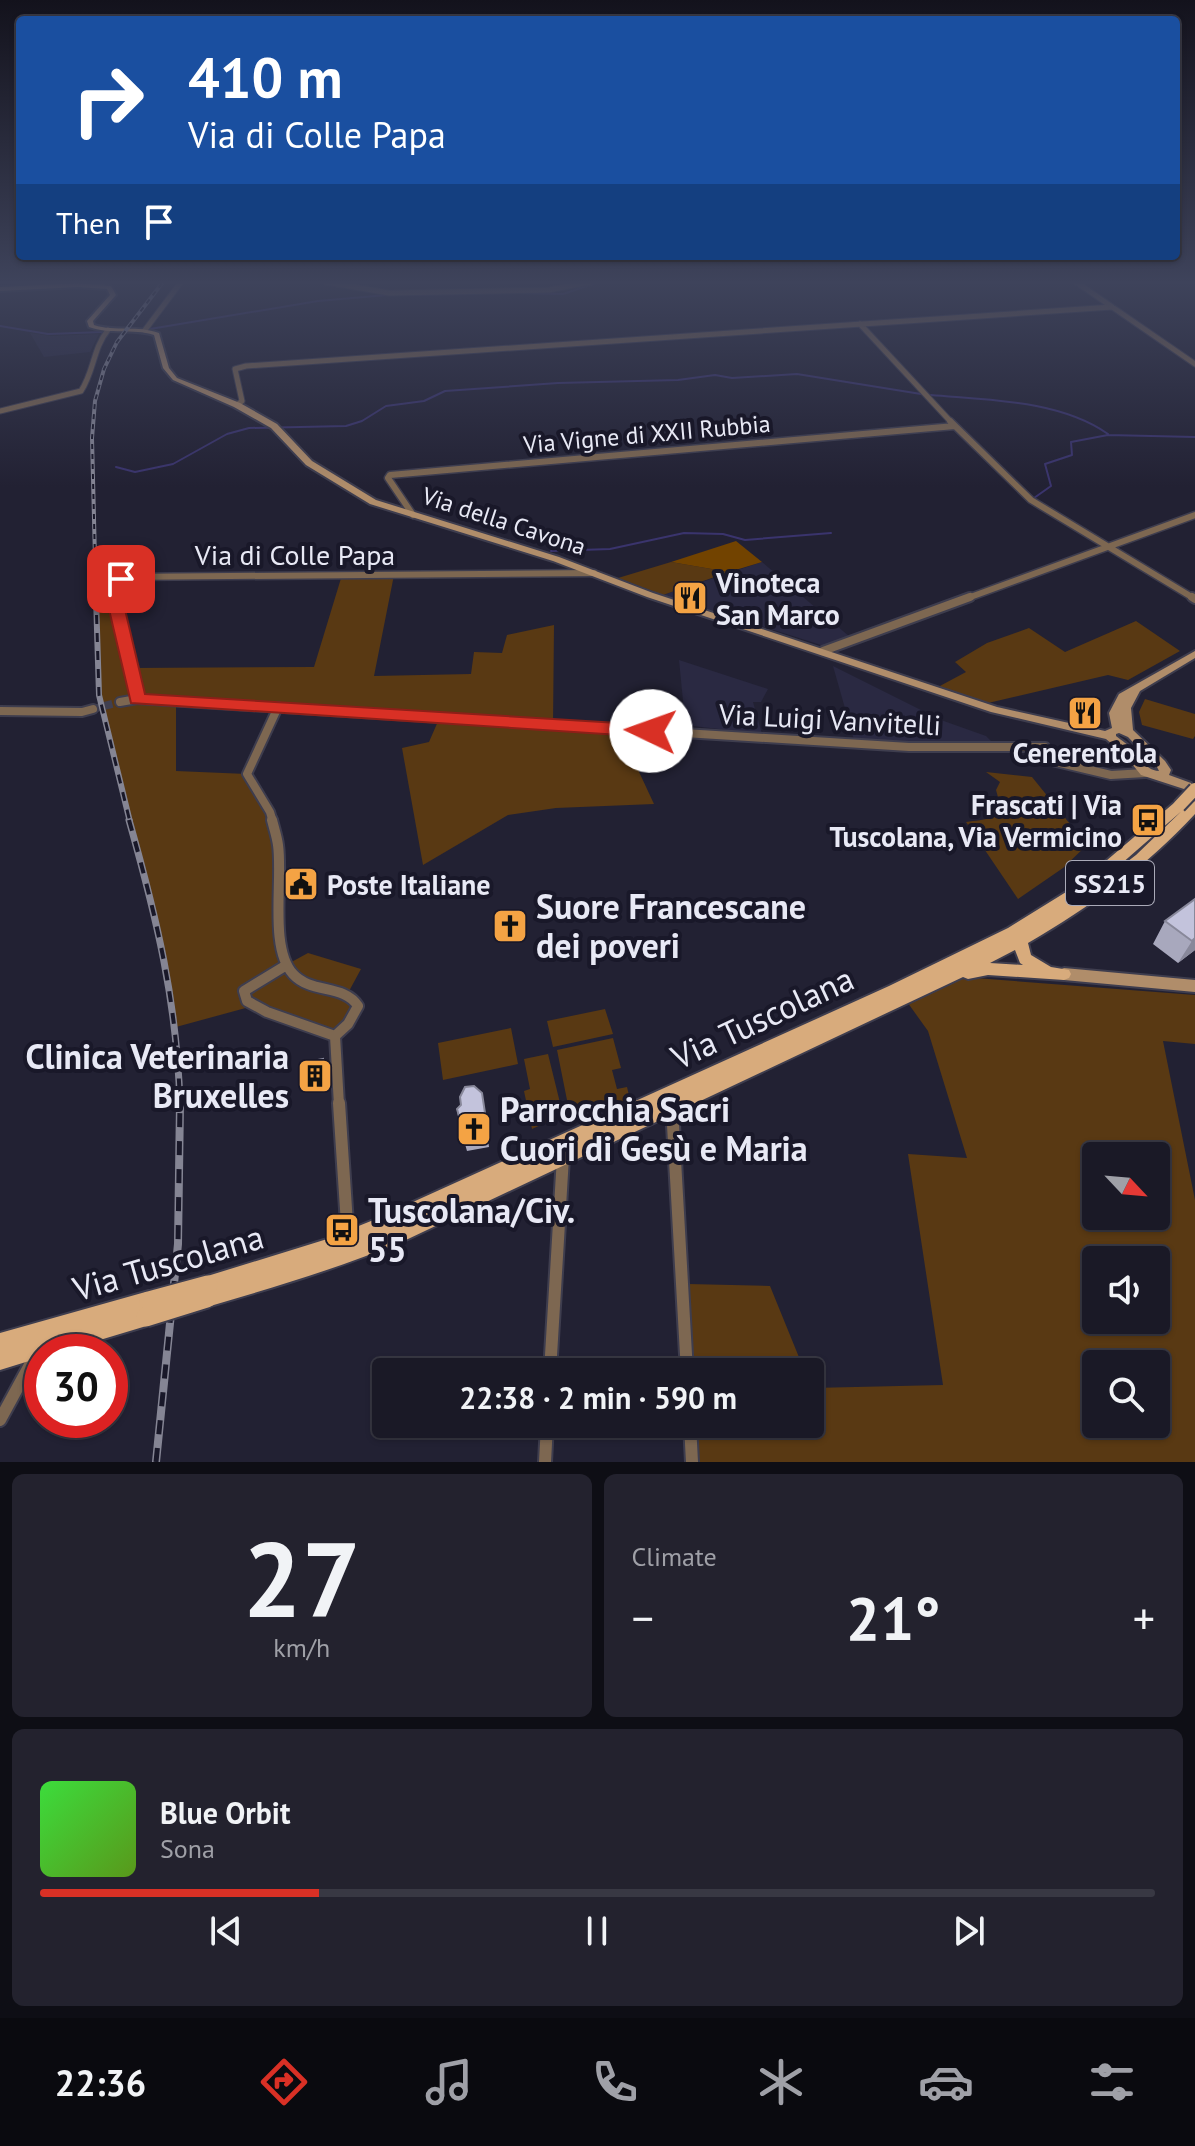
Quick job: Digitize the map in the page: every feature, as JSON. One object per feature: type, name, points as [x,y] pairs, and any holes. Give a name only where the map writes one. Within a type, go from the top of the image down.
[{"type":"main road","name":"Via della Cavona","points":[[161,350],[166,368],[175,379],[237,405],[275,428],[309,463],[373,502],[594,573],[650,595],[995,710],[1119,732]]},
{"type":"main road","points":[[1119,732],[1163,773],[1141,769],[1119,732],[1128,700],[1145,682],[1195,654]]},
{"type":"main road","name":"Via Tuscolana","points":[[208,1291],[309,1267],[403,1232],[671,1106],[849,1027],[1020,941],[1105,888],[1188,808],[1195,789]]},
{"type":"main road","name":"Via Tuscolana","points":[[79,1334],[348,1240],[620,1118],[1013,932],[1084,888],[1188,808]]},
{"type":"main road","points":[[1020,941],[1022,953],[1028,962],[1064,974]]},
{"type":"main road","points":[[949,976],[988,969],[1195,986]]},
{"type":"main road","name":"Via Tuscolana","points":[[0,1343],[148,1309]]},
{"type":"main road","name":"Via Tuscolana","points":[[0,1360],[24,1353]]},
{"type":"street","points":[[0,411],[81,391],[93,372],[95,350]]},
{"type":"street","points":[[237,405],[242,401],[235,369],[246,366],[477,350]]},
{"type":"street","points":[[884,350],[955,426],[1031,500],[1195,599]]},
{"type":"street","points":[[1175,350],[1195,364]]},
{"type":"street","name":"Via Vigne di XXII Rubbia","points":[[413,515],[388,478],[390,475],[955,426]]},
{"type":"street","points":[[823,651],[1195,515]]},
{"type":"street","name":"Via di Colle Papa","points":[[137,699],[115,601],[123,577],[594,573]]},
{"type":"street","name":"Via Luigi Vanvitelli","points":[[120,702],[137,699],[963,749],[1045,747],[1052,761],[1095,773],[1124,774],[1141,769]]},
{"type":"street","points":[[278,707],[247,774],[270,812],[278,845],[281,954],[285,966],[301,984],[315,990],[348,993],[356,998],[358,1006],[335,1036],[348,1240]]},
{"type":"street","points":[[0,711],[93,709]]},
{"type":"street","points":[[285,966],[249,986],[244,991],[247,1001],[267,1012],[335,1036]]},
{"type":"street","points":[[671,1106],[686,1358]]},
{"type":"street","points":[[551,1358],[563,1156]]},
{"type":"street","points":[[0,1420],[24,1377]]},
{"type":"street","points":[[545,1462],[546,1438]]},
{"type":"street","points":[[691,1438],[692,1462]]},
{"type":"shaded area","points":[[40,350],[91,350],[90,352],[44,357]]},
{"type":"shaded area","points":[[736,541],[762,562],[729,572],[671,562]]},
{"type":"shaded area","points":[[671,562],[729,572],[663,595],[618,578]]},
{"type":"shaded area","points":[[762,562],[850,637],[824,646],[663,595]]},
{"type":"shaded area","points":[[342,575],[394,575],[374,676],[471,674],[474,652],[502,653],[507,635],[554,625],[553,725],[619,729],[654,804],[556,808],[508,815],[423,865],[402,748],[429,742],[439,719],[176,701],[176,771],[247,774],[270,812],[286,965],[308,953],[361,969],[348,993],[358,1006],[335,1036],[253,1006],[176,1027],[164,953],[103,718],[96,662],[96,578],[123,577],[115,601],[131,668],[314,667]]},
{"type":"shaded area","points":[[1136,621],[1180,651],[1128,680],[1108,675],[988,703],[938,687],[966,672],[955,662],[987,643],[1029,628],[1065,652]]},
{"type":"shaded area","points":[[679,660],[768,689],[761,702],[753,702],[762,734],[693,726],[685,721]]},
{"type":"shaded area","points":[[833,666],[941,720],[986,736],[996,746],[854,740]]},
{"type":"shaded area","points":[[1145,699],[1195,714],[1193,739],[1142,725],[1139,712]]},
{"type":"shaded area","points":[[986,772],[1032,777],[1087,845],[1063,868],[1018,899],[966,822],[994,816],[999,807],[996,790],[1000,782]]},
{"type":"shaded area","points":[[949,976],[1195,995],[1195,1044],[1163,1041],[1195,1200],[1195,1462],[696,1462],[695,1438],[824,1438],[824,1388],[943,1385],[908,1154],[967,1158],[928,1031],[905,999]]},
{"type":"shaded area","points":[[605,1009],[613,1034],[553,1047],[547,1021]]},
{"type":"shaded area","points":[[511,1028],[518,1064],[443,1080],[438,1043]]},
{"type":"shaded area","points":[[613,1038],[621,1068],[612,1070],[617,1089],[627,1087],[631,1104],[608,1115],[602,1100],[573,1112],[569,1110],[557,1050]]},
{"type":"shaded area","points":[[548,1054],[563,1115],[532,1129],[524,1091],[530,1089],[524,1059]]},
{"type":"shaded area","points":[[688,1284],[770,1286],[799,1358],[692,1358]]},
{"type":"building","points":[[1195,899],[1195,938],[1192,941],[1165,921]]},
{"type":"building","points":[[323,1059],[323,1075],[302,1079],[302,1063]]},
{"type":"building","name":"Parrocchia Sacri Cuori di Gesù e Maria","points":[[474,1086],[482,1093],[488,1133],[465,1137],[457,1109],[465,1087]]},
{"type":"waterway","points":[[116,467],[135,472],[173,464],[227,434],[249,428],[346,426],[362,421],[386,406],[424,401],[445,391],[558,383],[678,380],[715,375],[732,378],[797,374],[921,394]]},
{"type":"waterway","points":[[931,395],[1046,408],[1068,414],[1108,434]]},
{"type":"waterway","points":[[1034,498],[1051,486],[1045,464],[1072,455],[1071,442],[1108,435],[1195,437]]},
{"type":"waterway","points":[[551,551],[610,549],[684,533],[723,534],[745,540],[831,533]]},
{"type":"tunnel","points":[[93,709],[120,702]]},
{"type":"railway","points":[[96,599],[92,438],[95,401],[113,350]]},
{"type":"railway","points":[[96,597],[99,695],[130,822]]},
{"type":"railway","points":[[129,820],[164,961],[175,1031],[180,1105]]},
{"type":"railway","points":[[156,1462],[178,1244],[180,1105]]},
{"type":"place","name":"Vinoteca San Marco","points":[[690,598]]},
{"type":"place","name":"Cenerentola","points":[[1085,713]]},
{"type":"place","name":"Frascati | Via Tuscolana, Via Vermicino","points":[[1148,820]]},
{"type":"place","name":"Poste Italiane","points":[[301,884]]},
{"type":"place","name":"Suore Francescane dei poveri","points":[[510,926]]},
{"type":"place","name":"Clinica Veterinaria Bruxelles","points":[[315,1076]]},
{"type":"place","name":"Parrocchia Sacri Cuori di Gesù e Maria","points":[[474,1129]]},
{"type":"place","name":"Tuscolana/Civ. 55","points":[[342,1230]]},
{"type":"route","points":[[121,579],[115,601],[137,699],[651,731]]}]
